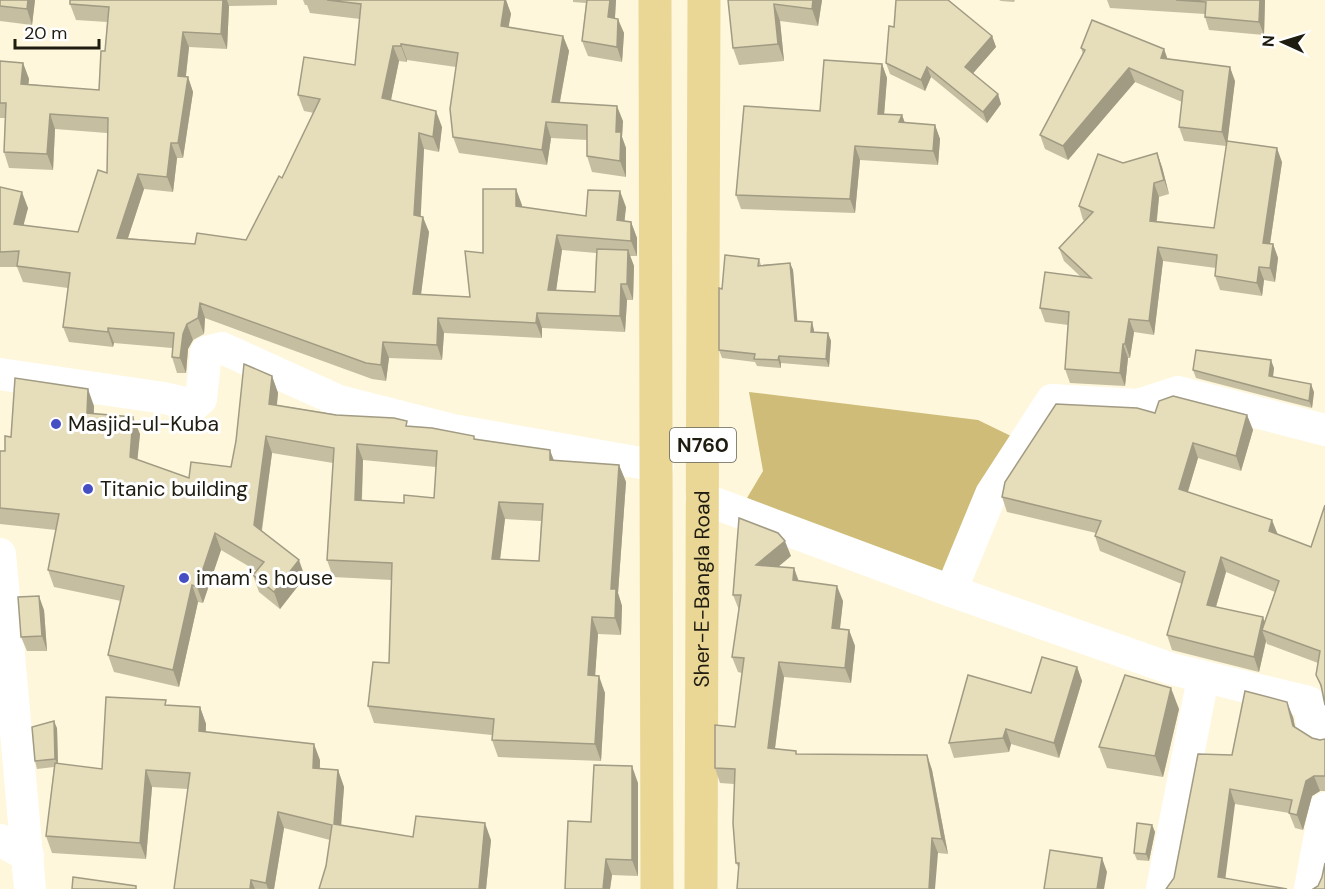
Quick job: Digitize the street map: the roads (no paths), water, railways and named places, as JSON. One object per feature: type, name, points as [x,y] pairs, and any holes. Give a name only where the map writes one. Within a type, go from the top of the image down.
[{"type":"highway","name":"N760","points":[[655,0],[658,466],[657,889]]},
{"type":"highway","name":"Sher-E-Bangla Road","points":[[701,889],[704,0]]},
{"type":"street","points":[[0,374],[164,398],[194,405],[201,399],[206,352],[222,348],[339,401],[453,430],[658,466]]},
{"type":"street","points":[[951,591],[991,494],[1052,400],[1138,405],[1178,392],[1325,430]]},
{"type":"street","points":[[701,498],[951,591],[1203,678],[1309,702],[1312,731],[1325,737]]},
{"type":"street","points":[[0,554],[30,889]]},
{"type":"street","points":[[1162,889],[1203,678]]},
{"type":"street","points":[[1310,889],[1325,808]]},
{"type":"street","points":[[0,840],[28,855]]},
{"type":"place","name":"Masjid-ul-Kuba","points":[[56,424]]},
{"type":"place","name":"Titanic building","points":[[88,489]]},
{"type":"place","name":"imam' s house","points":[[184,578]]}]
